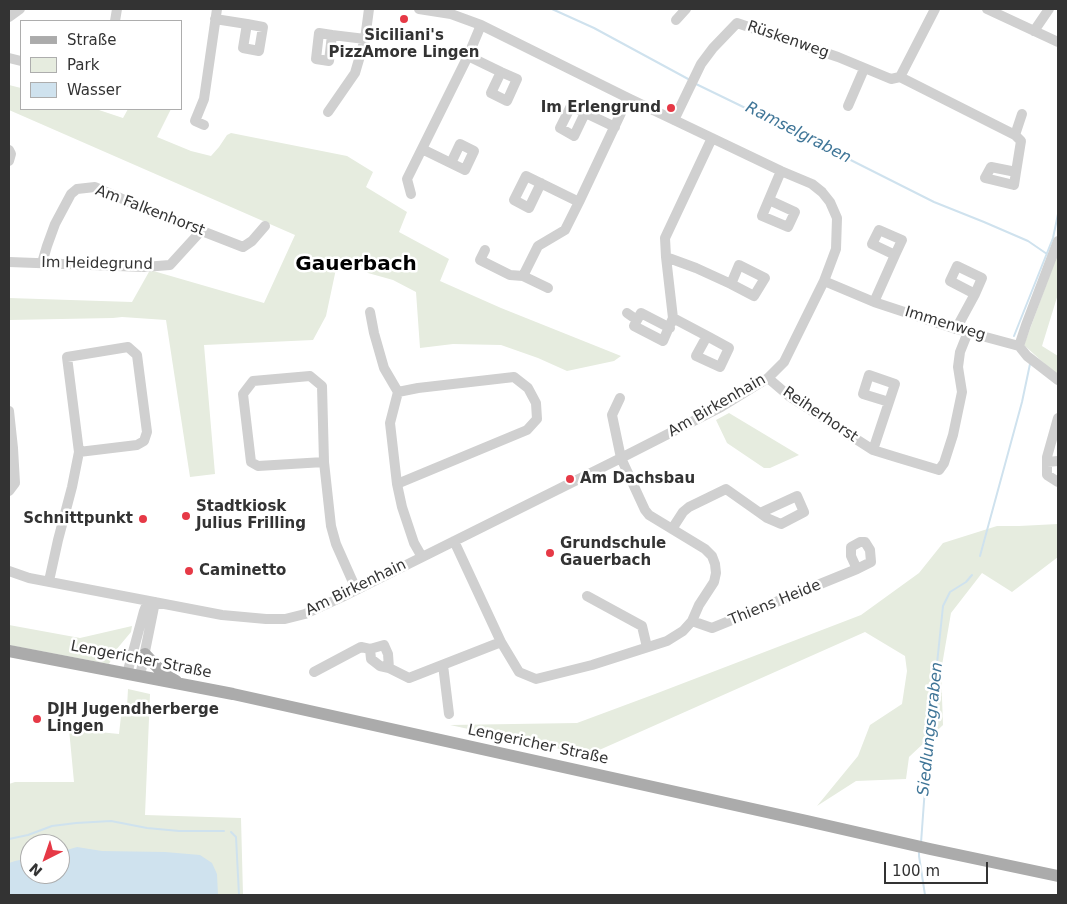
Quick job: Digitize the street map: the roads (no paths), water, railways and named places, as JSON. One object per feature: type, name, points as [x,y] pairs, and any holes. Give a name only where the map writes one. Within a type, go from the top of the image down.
[{"type":"main road","name":"Lengericher Straße","points":[[9,651],[233,694],[1058,876]]},
{"type":"main road","points":[[145,654],[167,676],[183,684]]},
{"type":"street","points":[[9,16],[20,9]]},
{"type":"street","points":[[328,112],[355,73],[365,39],[369,9]]},
{"type":"street","name":"Am Birkenhain","points":[[9,571],[29,578],[222,615],[266,620],[285,619],[305,614],[721,407],[768,378],[784,362],[824,281],[836,248],[837,218],[830,202],[822,192],[812,184],[628,98],[481,25],[451,14],[419,9]]},
{"type":"street","points":[[676,20],[686,9]]},
{"type":"street","points":[[900,77],[935,9]]},
{"type":"street","points":[[987,9],[1006,13],[1034,31],[1058,42]]},
{"type":"street","points":[[1034,31],[1049,9]]},
{"type":"street","points":[[204,125],[195,121],[204,99],[216,14],[247,24]]},
{"type":"street","name":"Rüskenweg","points":[[674,120],[701,64],[713,48],[737,23],[829,54],[891,78],[900,77],[1015,135]]},
{"type":"street","points":[[411,194],[407,179],[468,56],[481,25]]},
{"type":"street","points":[[332,35],[365,39]]},
{"type":"street","points":[[468,56],[502,72]]},
{"type":"street","points":[[848,106],[864,68]]},
{"type":"street","points":[[523,276],[538,246],[564,230],[628,98]]},
{"type":"street","points":[[585,113],[615,127]]},
{"type":"street","points":[[1016,172],[1021,141],[1015,135],[1022,114]]},
{"type":"street","points":[[627,313],[637,320],[634,326],[663,341],[671,323],[665,238],[712,138]]},
{"type":"street","points":[[422,149],[451,163]]},
{"type":"street","points":[[9,150],[11,154],[9,161]]},
{"type":"street","points":[[769,200],[781,171]]},
{"type":"street","points":[[541,183],[579,202]]},
{"type":"street","name":"Am Falkenhorst","points":[[42,263],[55,224],[71,194],[77,190],[95,187],[243,247],[252,241],[265,226]]},
{"type":"street","name":"Im Heidegrund","points":[[9,262],[144,267],[170,264],[201,230]]},
{"type":"street","points":[[1019,346],[1058,241]]},
{"type":"street","points":[[485,250],[480,260],[510,275],[523,276],[548,288]]},
{"type":"street","points":[[874,302],[895,255]]},
{"type":"street","points":[[666,257],[731,284]]},
{"type":"street","name":"Immenweg","points":[[824,281],[874,302],[956,329],[1019,346],[1027,356],[1058,380]]},
{"type":"street","points":[[956,329],[975,294]]},
{"type":"street","points":[[370,312],[384,368],[398,392],[390,424],[397,484],[408,528],[422,557]]},
{"type":"street","points":[[671,323],[707,336]]},
{"type":"street","name":"Reiherhorst","points":[[768,378],[789,396],[874,450],[939,470],[944,463],[962,392],[958,368],[960,352],[968,332]]},
{"type":"street","points":[[49,581],[79,452],[67,357],[128,348],[137,355],[147,432],[144,441],[137,445],[79,452]]},
{"type":"street","points":[[324,462],[258,466],[251,462],[243,394],[254,381],[310,376],[322,386],[324,462],[332,526],[336,544],[356,589]]},
{"type":"street","points":[[397,484],[527,430],[537,419],[536,403],[528,388],[514,377],[398,392]]},
{"type":"street","points":[[454,541],[501,642],[519,672],[536,679],[592,665],[667,641],[682,631],[692,621],[714,582],[715,564],[712,556],[705,550],[648,515],[645,510],[621,458],[612,415],[620,398]]},
{"type":"street","name":"Reiherhorst","points":[[874,450],[889,402]]},
{"type":"street","points":[[9,411],[15,483],[9,491]]},
{"type":"street","points":[[1058,418],[1047,457],[1047,475],[1058,482]]},
{"type":"street","points":[[1047,462],[1058,461]]},
{"type":"street","points":[[672,529],[683,512],[689,507],[726,489],[760,513]]},
{"type":"street","name":"Thiens Heide","points":[[692,621],[712,628],[857,569]]},
{"type":"street","points":[[587,596],[642,626],[648,647]]},
{"type":"street","points":[[140,676],[145,654],[151,602]]},
{"type":"street","points":[[127,674],[144,611],[151,602]]},
{"type":"street","points":[[370,648],[371,659],[380,666],[389,668],[409,678],[501,642]]},
{"type":"street","points":[[314,672],[360,647],[370,648],[384,645],[388,654],[389,668]]},
{"type":"street","points":[[443,665],[449,714]]},
{"type":"water","points":[[77,847],[102,851],[165,852],[200,855],[212,863],[217,874],[218,895],[9,895],[9,863],[20,860],[20,884],[70,884],[70,849]]},
{"type":"waterway","name":"Ramselgraben","points":[[552,9],[594,28],[690,80]]},
{"type":"waterway","name":"Ramselgraben","points":[[696,84],[934,202],[1028,241],[1047,254]]},
{"type":"waterway","points":[[1014,336],[1053,238],[1058,214]]},
{"type":"waterway","points":[[980,556],[1022,402],[1030,364]]},
{"type":"waterway","name":"Siedlungsgraben","points":[[921,843],[927,760],[931,748],[943,606],[950,592],[966,582],[972,575]]},
{"type":"waterway","points":[[9,839],[28,835],[52,826],[111,821],[147,828],[179,831],[224,831]]},
{"type":"waterway","points":[[231,832],[236,837],[239,895]]},
{"type":"waterway","name":"Siedlungsgraben","points":[[919,853],[925,895]]},
{"type":"place","name":"Siciliani's PizzAmore Lingen","points":[[404,19]]},
{"type":"place","name":"Im Erlengrund","points":[[671,108]]},
{"type":"place","name":"Am Dachsbau","points":[[570,479]]},
{"type":"place","name":"Stadtkiosk Julius Frilling","points":[[186,516]]},
{"type":"place","name":"Schnittpunkt","points":[[143,519]]},
{"type":"place","name":"Grundschule Gauerbach","points":[[550,553]]},
{"type":"place","name":"Caminetto","points":[[189,571]]},
{"type":"place","name":"DJH Jugendherberge Lingen","points":[[37,719]]},
{"type":"district","name":"Gauerbach","points":[[356,265]]}]
